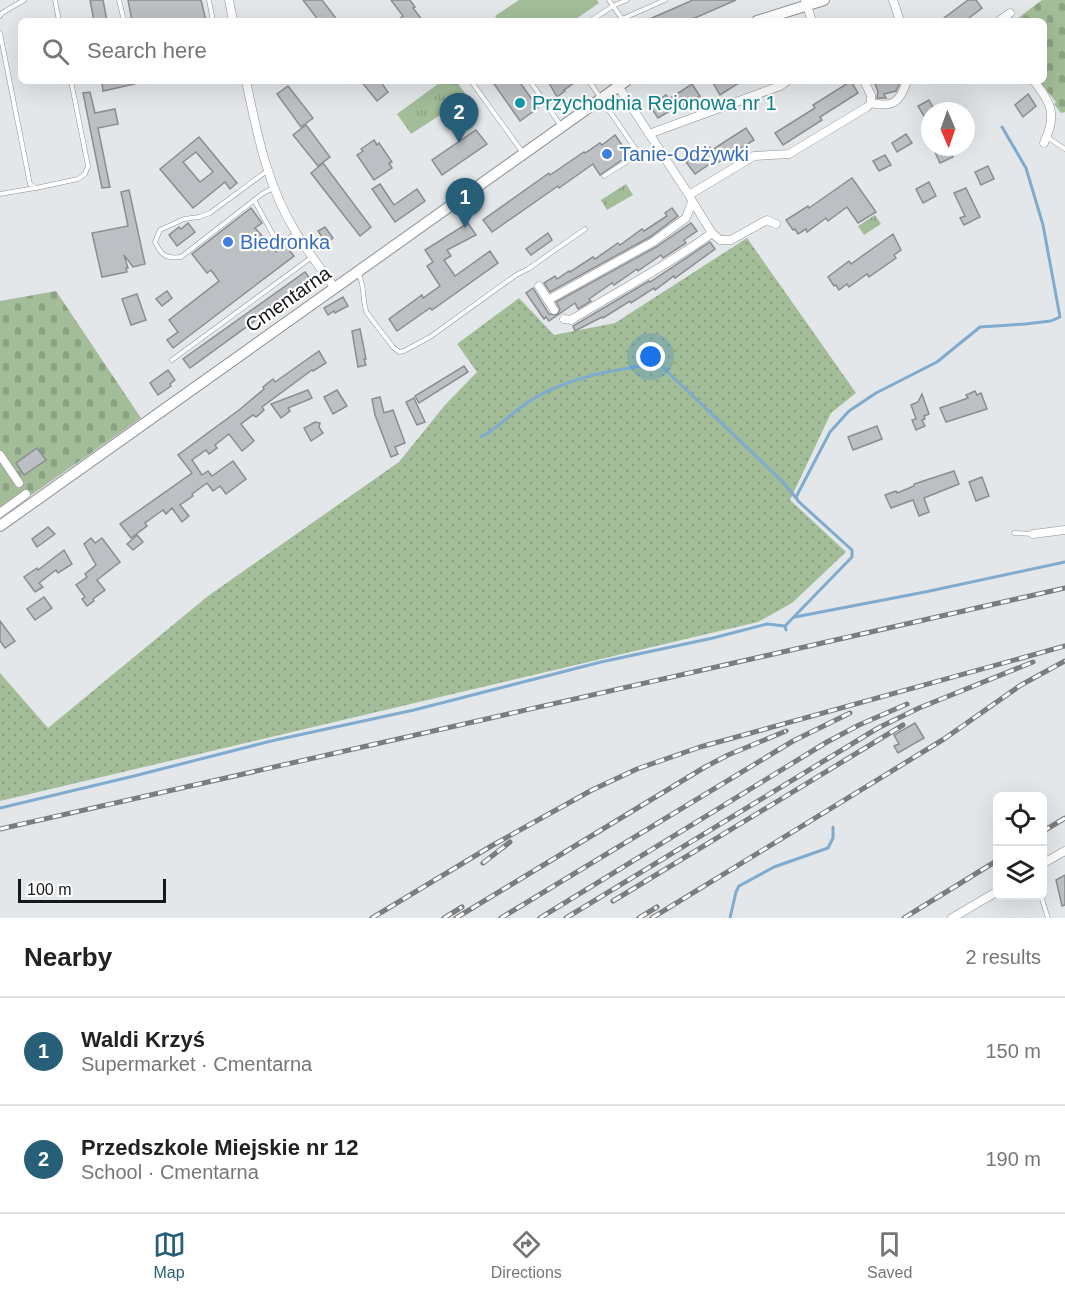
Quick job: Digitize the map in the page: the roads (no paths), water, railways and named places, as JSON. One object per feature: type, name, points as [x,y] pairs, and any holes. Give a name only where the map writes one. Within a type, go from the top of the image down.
[{"type":"street","points":[[229,0],[232,18]]},
{"type":"street","points":[[765,18],[806,3],[824,0]]},
{"type":"street","points":[[893,0],[899,18]]},
{"type":"street","points":[[806,3],[811,18]]},
{"type":"street","points":[[1003,18],[1010,13]]},
{"type":"street","points":[[247,84],[267,171],[274,188],[297,234],[334,288]]},
{"type":"street","points":[[622,84],[649,134],[712,233],[720,240],[728,241],[767,220],[776,224]]},
{"type":"street","name":"Cmentarna","points":[[0,526],[622,84]]},
{"type":"street","points":[[649,134],[783,84]]},
{"type":"street","points":[[866,84],[871,95],[871,103]]},
{"type":"street","points":[[548,300],[653,242],[686,218],[690,199],[754,156],[789,154],[871,103],[882,106],[890,105],[902,95],[906,84]]},
{"type":"street","points":[[1036,84],[1048,101],[1052,114],[1045,140]]},
{"type":"street","points":[[564,319],[571,320],[671,262],[712,233]]},
{"type":"street","points":[[539,286],[554,310]]},
{"type":"street","points":[[0,455],[19,483]]},
{"type":"street","points":[[0,513],[26,494]]},
{"type":"street","points":[[1032,534],[1065,530]]},
{"type":"street","points":[[1047,861],[1065,851]]},
{"type":"street","points":[[952,918],[993,894]]},
{"type":"lane","points":[[0,16],[24,0]]},
{"type":"lane","points":[[55,0],[58,18]]},
{"type":"lane","points":[[119,0],[123,18]]},
{"type":"lane","points":[[209,0],[212,18]]},
{"type":"lane","points":[[609,0],[622,18]]},
{"type":"lane","points":[[595,18],[627,0]]},
{"type":"lane","points":[[627,18],[665,0]]},
{"type":"lane","points":[[0,33],[30,184],[36,188]]},
{"type":"lane","points":[[0,194],[78,179],[85,174],[88,166],[72,84]]},
{"type":"lane","points":[[473,84],[524,153]]},
{"type":"lane","points":[[532,84],[561,126]]},
{"type":"lane","points":[[591,84],[639,154],[604,176]]},
{"type":"lane","points":[[1045,140],[1065,149]]},
{"type":"lane","points":[[267,171],[210,213],[183,219],[160,230],[155,242],[160,253],[170,258],[181,257],[254,200],[274,188]]},
{"type":"lane","points":[[254,200],[276,240],[283,241],[297,234]]},
{"type":"lane","points":[[357,272],[363,282],[364,307],[367,313],[399,352],[430,337],[585,229]]},
{"type":"lane","points":[[172,360],[312,256]]},
{"type":"lane","points":[[1014,533],[1032,534]]},
{"type":"lane","points":[[1042,900],[1048,918]]},
{"type":"waterway","points":[[786,630],[785,626],[852,557],[852,550],[796,497],[830,432],[849,411],[876,393],[937,362],[980,327],[1051,321],[1060,317],[1043,225],[1026,168],[1002,127]]},
{"type":"waterway","points":[[651,356],[784,483],[796,498]]},
{"type":"waterway","points":[[481,437],[526,403],[548,391],[578,379],[658,363]]},
{"type":"waterway","points":[[795,617],[1065,562]]},
{"type":"waterway","points":[[0,808],[271,741],[414,710],[601,662],[767,624],[785,626]]},
{"type":"waterway","points":[[730,918],[739,886],[774,867],[828,848],[833,838],[833,827]]},
{"type":"railway","points":[[0,829],[1065,588]]},
{"type":"railway","points":[[372,918],[493,845],[592,790],[637,769],[700,747],[1065,646]]},
{"type":"railway","points":[[652,918],[944,739],[1021,685],[1065,661]]},
{"type":"railway","points":[[566,918],[878,728],[919,708],[1033,662]]},
{"type":"railway","points":[[540,918],[827,742],[907,704]]},
{"type":"railway","points":[[501,918],[793,741],[850,713]]},
{"type":"railway","points":[[613,901],[903,725]]},
{"type":"railway","points":[[456,918],[705,767],[786,731]]},
{"type":"railway","points":[[1047,829],[1065,818]]},
{"type":"railway","points":[[483,863],[510,842]]},
{"type":"railway","points":[[904,918],[993,863]]},
{"type":"railway","points":[[444,918],[462,907]]},
{"type":"railway","points":[[639,918],[657,907]]},
{"type":"place","name":"Przychodnia Rejonowa nr 1","points":[[520,103]]},
{"type":"place","name":"Przedszkole Miejskie nr 12","points":[[459,143]]},
{"type":"place","name":"Tanie-Odżywki","points":[[607,154]]},
{"type":"place","name":"Waldi Krzyś","points":[[465,228]]},
{"type":"place","name":"Biedronka","points":[[228,242]]}]
